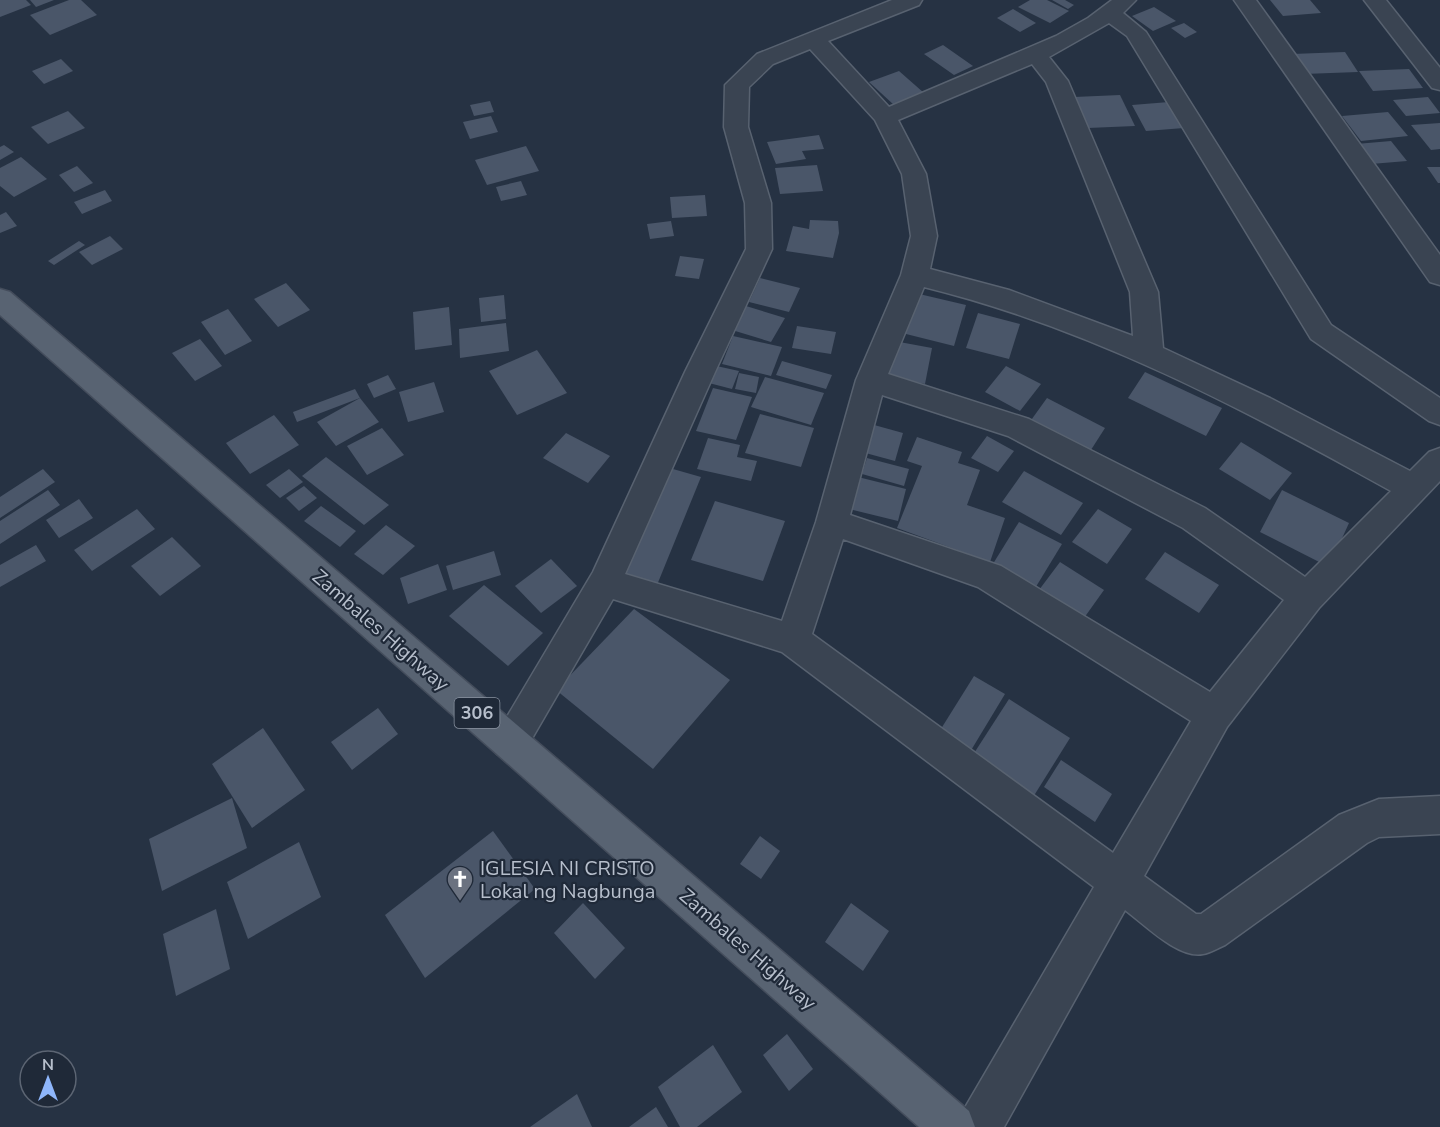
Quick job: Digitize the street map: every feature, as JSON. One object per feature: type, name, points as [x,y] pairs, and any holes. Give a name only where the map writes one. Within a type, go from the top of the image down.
[{"type":"main road","name":"Zambales Highway","points":[[0,299],[953,1127]]},
{"type":"street","points":[[510,742],[605,582],[700,372],[759,249],[758,203],[736,127],[737,85],[765,59],[911,0]]},
{"type":"street","points":[[1245,0],[1440,275]]},
{"type":"street","points":[[1375,0],[1440,83]]},
{"type":"street","points":[[885,117],[1036,55],[1080,32],[1117,7],[1135,32],[1321,332],[1440,413]]},
{"type":"street","points":[[793,640],[832,522],[871,380],[915,274],[924,236],[914,174],[885,117],[814,39]]},
{"type":"street","points":[[1036,55],[1057,81],[1144,292],[1149,354]]},
{"type":"street","points":[[915,274],[999,297],[1149,354],[1287,419],[1412,487]]},
{"type":"street","points":[[871,380],[1018,427],[1194,518],[1306,597]]},
{"type":"street","points":[[980,1127],[1214,715],[1306,597],[1440,461]]},
{"type":"street","points":[[832,522],[989,576],[1214,715]]},
{"type":"street","points":[[605,582],[793,640],[1190,934],[1211,931],[1353,829],[1380,818],[1440,815]]},
{"type":"building","points":[[0,0],[26,0],[31,5],[0,17]]},
{"type":"building","points":[[30,0],[54,0],[36,7]]},
{"type":"building","points":[[69,0],[81,0],[97,15],[50,35],[30,15]]},
{"type":"building","points":[[1030,0],[1047,0],[1069,11],[1050,23],[1018,7]]},
{"type":"building","points":[[1052,0],[1065,0],[1074,5],[1068,9]]},
{"type":"building","points":[[1270,0],[1310,0],[1321,13],[1283,16]]},
{"type":"building","points":[[1154,7],[1176,21],[1153,31],[1132,16]]},
{"type":"building","points":[[1013,9],[1036,23],[1020,32],[997,18]]},
{"type":"building","points":[[1184,23],[1197,32],[1185,38],[1171,28]]},
{"type":"building","points":[[943,45],[973,66],[954,75],[924,54]]},
{"type":"building","points":[[1345,52],[1358,72],[1304,74],[1292,54]]},
{"type":"building","points":[[61,59],[73,71],[44,84],[32,71]]},
{"type":"building","points":[[1409,69],[1423,88],[1373,91],[1359,71]]},
{"type":"building","points":[[899,71],[924,93],[894,105],[869,82]]},
{"type":"building","points":[[1120,95],[1135,126],[1088,128],[1074,97]]},
{"type":"building","points":[[1428,97],[1440,113],[1406,116],[1393,100]]},
{"type":"building","points":[[490,101],[494,112],[474,116],[470,105]]},
{"type":"building","points":[[1169,102],[1184,128],[1146,131],[1132,105]]},
{"type":"building","points":[[68,111],[85,128],[48,144],[31,127]]},
{"type":"building","points":[[1388,112],[1408,136],[1361,141],[1342,116]]},
{"type":"building","points":[[491,116],[498,132],[470,139],[463,122]]},
{"type":"building","points":[[1440,123],[1440,149],[1431,150],[1411,125]]},
{"type":"building","points":[[819,135],[824,149],[802,151],[806,159],[776,164],[767,142]]},
{"type":"building","points":[[1391,141],[1407,161],[1371,164],[1356,144]]},
{"type":"building","points":[[4,145],[14,152],[0,160],[0,147]]},
{"type":"building","points":[[526,146],[539,171],[487,185],[475,160]]},
{"type":"building","points":[[21,157],[47,179],[14,197],[0,186],[0,168]]},
{"type":"building","points":[[817,165],[823,191],[780,194],[775,168]]},
{"type":"building","points":[[77,166],[93,183],[74,192],[59,175]]},
{"type":"building","points":[[1427,167],[1440,167],[1440,183],[1438,183]]},
{"type":"building","points":[[521,181],[527,195],[501,201],[496,187]]},
{"type":"building","points":[[105,190],[112,201],[82,214],[74,202]]},
{"type":"building","points":[[705,195],[707,216],[672,218],[670,197]]},
{"type":"building","points":[[6,212],[17,226],[0,233],[0,215]]},
{"type":"building","points":[[810,220],[838,221],[839,233],[833,258],[786,251],[793,226],[809,229]]},
{"type":"building","points":[[671,221],[674,236],[650,239],[647,224]]},
{"type":"building","points":[[110,236],[123,249],[92,265],[79,252]]},
{"type":"building","points":[[79,241],[85,245],[54,265],[48,261]]},
{"type":"building","points":[[680,256],[704,259],[699,279],[675,276]]},
{"type":"building","points":[[760,278],[800,288],[789,312],[749,302]]},
{"type":"building","points":[[286,283],[310,310],[278,327],[254,299]]},
{"type":"building","points":[[915,293],[966,305],[954,346],[902,333]]},
{"type":"building","points":[[504,295],[506,319],[481,322],[479,298]]},
{"type":"building","points":[[746,306],[785,318],[771,342],[732,330]]},
{"type":"building","points":[[449,307],[452,345],[415,350],[413,312]]},
{"type":"building","points":[[228,309],[252,341],[225,355],[201,322]]},
{"type":"building","points":[[978,313],[1020,324],[1009,359],[966,348]]},
{"type":"building","points":[[506,323],[509,351],[460,358],[459,329]]},
{"type":"building","points":[[797,326],[836,332],[831,354],[792,348]]},
{"type":"building","points":[[733,336],[782,347],[771,376],[722,364]]},
{"type":"building","points":[[200,339],[222,366],[195,381],[172,353]]},
{"type":"building","points":[[894,341],[932,348],[925,384],[886,376]]},
{"type":"building","points":[[537,350],[567,393],[517,415],[489,371]]},
{"type":"building","points":[[782,361],[832,375],[826,389],[776,375]]},
{"type":"building","points":[[712,365],[739,371],[732,389],[705,382]]},
{"type":"building","points":[[1006,366],[1041,384],[1020,411],[985,392]]},
{"type":"building","points":[[1145,372],[1222,408],[1206,436],[1128,398]]},
{"type":"building","points":[[739,373],[759,377],[756,393],[735,389]]},
{"type":"building","points":[[388,375],[396,389],[374,398],[367,384]]},
{"type":"building","points":[[765,377],[824,393],[811,425],[751,407]]},
{"type":"building","points":[[434,382],[444,412],[408,422],[399,392]]},
{"type":"building","points":[[713,388],[752,397],[736,440],[696,431]]},
{"type":"building","points":[[355,389],[360,398],[297,422],[293,412]]},
{"type":"building","points":[[360,398],[379,422],[336,446],[317,422]]},
{"type":"building","points":[[1047,398],[1105,428],[1089,453],[1029,423]]},
{"type":"building","points":[[760,414],[814,428],[801,467],[745,453]]},
{"type":"building","points":[[274,415],[299,445],[250,474],[226,443]]},
{"type":"building","points":[[867,423],[903,433],[895,461],[858,451]]},
{"type":"building","points":[[382,428],[404,455],[367,475],[347,446]]},
{"type":"building","points":[[566,433],[610,456],[588,483],[543,458]]},
{"type":"building","points":[[987,436],[1014,451],[998,472],[971,458]]},
{"type":"building","points":[[917,437],[962,452],[958,463],[980,470],[967,505],[1005,518],[990,562],[897,528],[922,466],[907,461]]},
{"type":"building","points":[[708,438],[740,445],[737,457],[757,461],[751,481],[697,469]]},
{"type":"building","points":[[1241,442],[1292,473],[1270,500],[1219,469]]},
{"type":"building","points":[[326,457],[389,505],[364,525],[302,476]]},
{"type":"building","points":[[867,458],[909,469],[904,486],[862,474]]},
{"type":"building","points":[[666,467],[701,477],[657,585],[619,574]]},
{"type":"building","points":[[43,469],[55,482],[0,518],[0,497]]},
{"type":"building","points":[[289,469],[303,482],[280,498],[266,485]]},
{"type":"building","points":[[1024,471],[1083,503],[1061,535],[1002,502]]},
{"type":"building","points":[[858,477],[906,489],[898,521],[849,509]]},
{"type":"building","points":[[304,486],[317,498],[299,511],[286,498]]},
{"type":"building","points":[[48,490],[60,505],[0,544],[0,521]]},
{"type":"building","points":[[1282,490],[1349,523],[1329,567],[1260,532]]},
{"type":"building","points":[[79,499],[93,518],[59,538],[46,520]]},
{"type":"building","points":[[715,501],[785,521],[763,581],[691,560]]},
{"type":"building","points":[[321,506],[356,531],[340,547],[304,521]]},
{"type":"building","points":[[137,509],[155,529],[92,571],[74,550]]},
{"type":"building","points":[[1098,509],[1132,529],[1107,564],[1072,542]]},
{"type":"building","points":[[1019,522],[1062,544],[1034,590],[991,567]]},
{"type":"building","points":[[386,525],[415,546],[383,575],[354,554]]},
{"type":"building","points":[[172,537],[201,566],[160,596],[131,566]]},
{"type":"building","points":[[36,545],[46,561],[0,587],[0,565]]},
{"type":"building","points":[[494,551],[501,575],[453,590],[446,566]]},
{"type":"building","points":[[1165,552],[1219,585],[1199,613],[1145,579]]},
{"type":"building","points":[[551,559],[577,586],[541,613],[515,586]]},
{"type":"building","points":[[1060,562],[1104,590],[1084,618],[1039,590]]},
{"type":"building","points":[[438,564],[447,590],[408,604],[400,578]]},
{"type":"building","points":[[484,585],[543,633],[508,666],[449,616]]},
{"type":"building","points":[[634,609],[730,680],[653,769],[556,690]]},
{"type":"building","points":[[974,676],[1005,694],[970,752],[939,732]]},
{"type":"building","points":[[1009,699],[1070,738],[1030,802],[969,761]]},
{"type":"building","points":[[378,708],[398,734],[352,770],[331,742]]},
{"type":"building","points":[[263,728],[305,790],[252,828],[212,764]]},
{"type":"building","points":[[1061,760],[1112,794],[1095,822],[1044,787]]},
{"type":"building","points":[[232,798],[247,848],[162,891],[149,839]]},
{"type":"building","name":"IGLESIA NI CRISTO Lokal ng Nagbunga","points":[[493,831],[535,889],[425,978],[385,915]]},
{"type":"building","points":[[760,836],[780,851],[761,879],[740,864]]},
{"type":"building","points":[[299,842],[321,897],[248,939],[227,882]]},
{"type":"building","points":[[583,903],[625,948],[595,979],[554,933]]},
{"type":"building","points":[[851,903],[889,931],[863,971],[825,942]]},
{"type":"building","points":[[216,909],[230,969],[176,996],[163,934]]},
{"type":"building","points":[[787,1034],[813,1069],[789,1091],[763,1055]]},
{"type":"building","points":[[713,1045],[742,1092],[697,1127],[680,1127],[658,1087]]},
{"type":"building","points":[[577,1094],[592,1127],[530,1127]]},
{"type":"building","points":[[656,1107],[668,1127],[629,1127]]},
{"type":"place","name":"IGLESIA NI CRISTO Lokal ng Nagbunga","points":[[460,902]]}]
